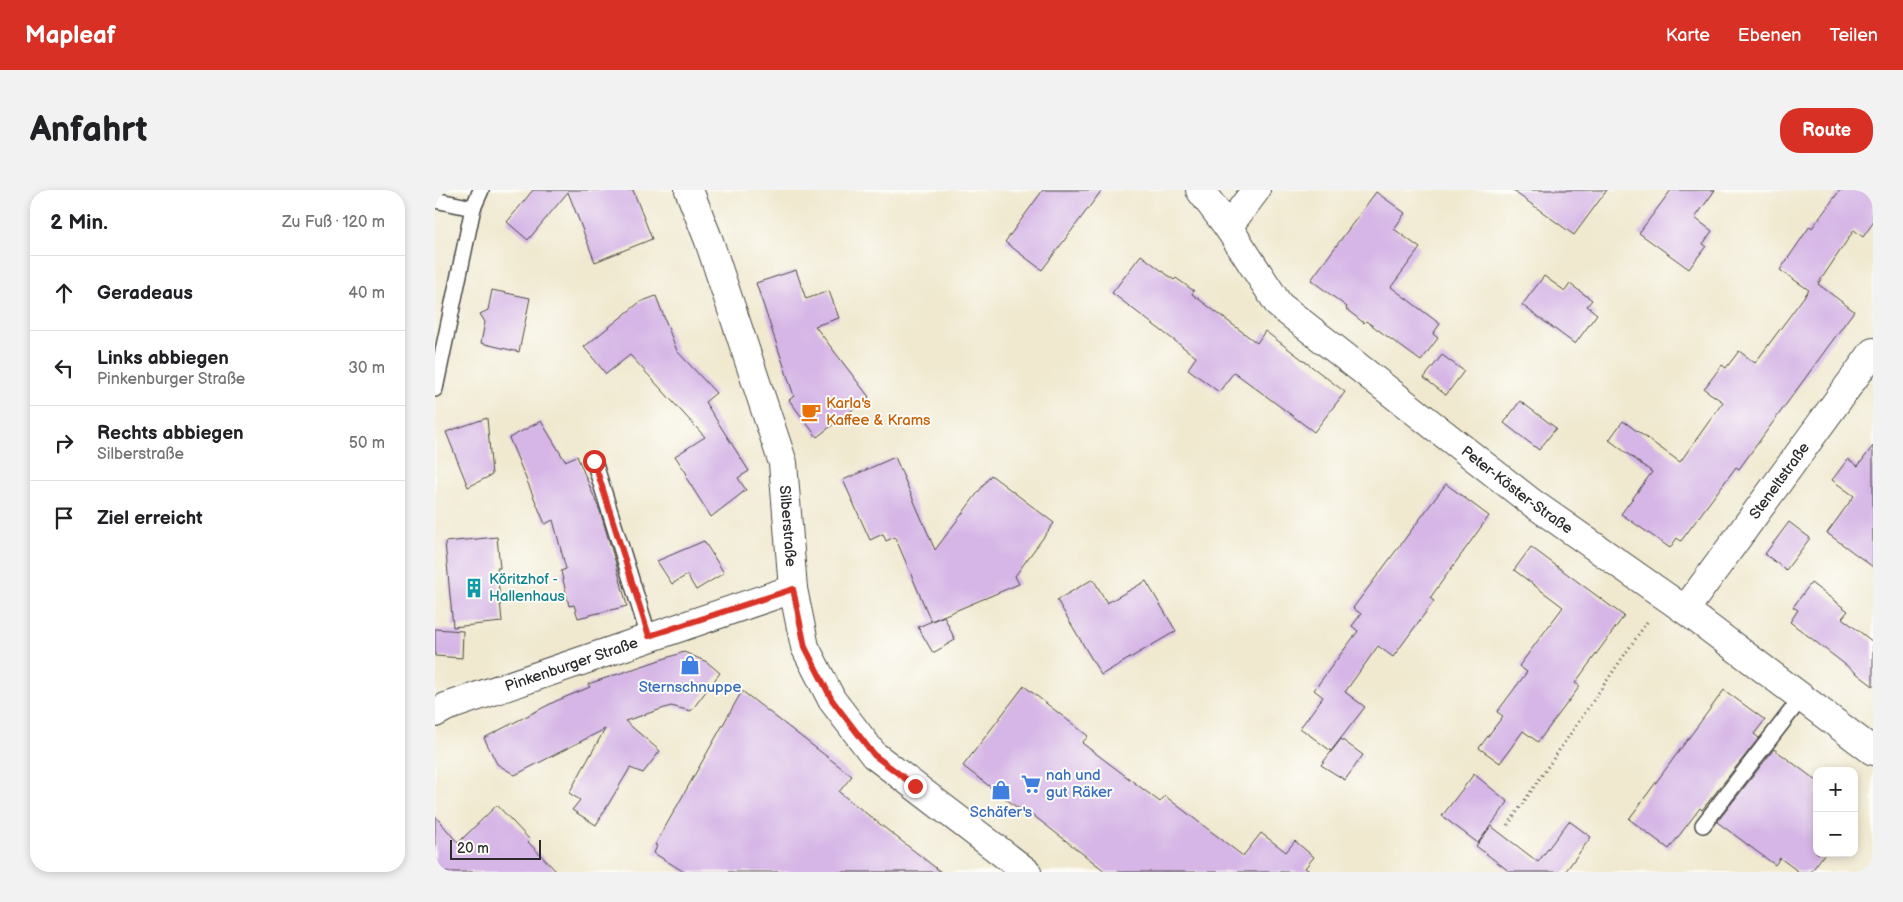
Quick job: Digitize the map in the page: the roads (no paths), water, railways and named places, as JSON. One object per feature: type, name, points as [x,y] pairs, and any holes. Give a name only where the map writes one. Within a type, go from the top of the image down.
[{"type":"street","name":"Silberstraße","points":[[689,190],[709,241],[783,463],[793,589],[805,647],[832,700],[874,755],[1027,872]]},
{"type":"street","name":"Peter-Köster-Straße","points":[[1200,190],[1228,226],[1279,305],[1531,502],[1675,603],[1873,750]]},
{"type":"street","points":[[1228,226],[1256,190]]},
{"type":"street","name":"Steneltstraße","points":[[1675,603],[1873,352]]},
{"type":"street","name":"Pinkenburger Straße","points":[[435,712],[649,636],[793,589]]},
{"type":"lane","points":[[435,389],[473,208],[481,190]]},
{"type":"lane","points":[[435,200],[473,208]]},
{"type":"lane","points":[[594,461],[649,636]]},
{"type":"lane","points":[[1703,825],[1801,697]]},
{"type":"place","name":"Karla's Kaffee & Krams","points":[[811,412]]},
{"type":"place","name":"Köritzhof - Hallenhaus","points":[[474,588]]},
{"type":"place","name":"Sternschnuppe","points":[[690,665]]},
{"type":"place","name":"nah und gut Räker","points":[[1031,784]]},
{"type":"place","name":"Schäfer's","points":[[1001,790]]}]
